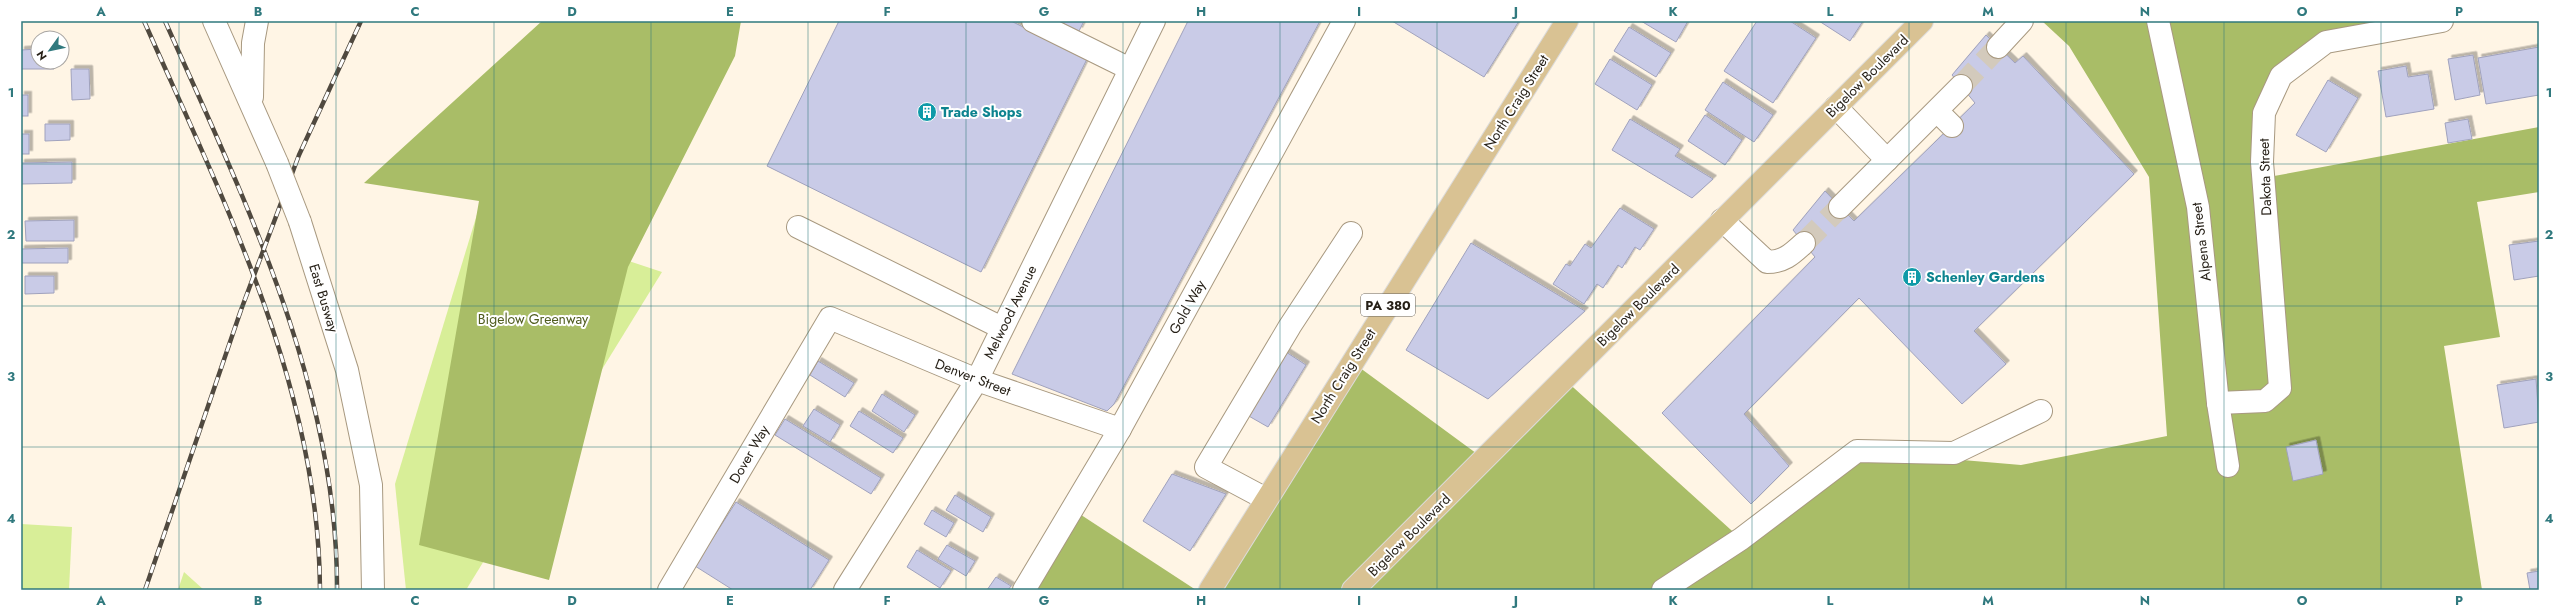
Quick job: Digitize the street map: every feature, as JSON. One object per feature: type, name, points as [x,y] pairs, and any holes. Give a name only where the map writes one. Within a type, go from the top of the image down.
[{"type":"main road","name":"North Craig Street","points":[[1210,590],[1567,21]]},
{"type":"main road","name":"Bigelow Boulevard","points":[[1353,590],[1922,21]]},
{"type":"street","name":"East Busway","points":[[214,21],[277,163],[300,222],[347,370],[371,485],[373,590]]},
{"type":"street","points":[[252,106],[252,67],[257,21]]},
{"type":"street","points":[[1034,21],[1130,69]]},
{"type":"street","name":"Melwood Avenue","points":[[845,590],[976,380],[1154,21]]},
{"type":"street","name":"Gold Way","points":[[1024,590],[1120,429],[1344,21]]},
{"type":"street","points":[[1998,46],[2022,21]]},
{"type":"street","name":"Alpena Street","points":[[2158,21],[2198,207],[2218,403],[2228,466]]},
{"type":"street","name":"Dakota Street","points":[[2218,403],[2264,401],[2280,388],[2262,162],[2264,113],[2281,76],[2326,42],[2442,21]]},
{"type":"street","points":[[1840,207],[1887,160],[1944,118],[1961,86]]},
{"type":"street","points":[[1836,107],[1887,160]]},
{"type":"street","points":[[1722,220],[1767,262],[1780,262],[1789,257],[1804,243]]},
{"type":"street","points":[[798,227],[1002,328]]},
{"type":"street","points":[[1266,499],[1206,467],[1290,326],[1351,233]]},
{"type":"street","name":"Denver Street","points":[[830,318],[976,380],[1120,429]]},
{"type":"street","name":"Dover Way","points":[[669,590],[830,318]]},
{"type":"street","points":[[1663,590],[1741,539],[1857,450],[1954,453],[2041,411]]},
{"type":"green space","points":[[542,21],[741,21],[735,56],[628,267],[549,580],[419,545],[479,201],[364,183]]},
{"type":"green space","points":[[2042,21],[2442,21],[2347,38],[2281,76],[2263,178],[2539,127],[2539,192],[2477,202],[2500,337],[2444,346],[2482,590],[1210,590],[1352,362],[1484,459],[1564,379],[1741,539],[1857,451],[2021,465],[2167,436],[2149,177],[2069,46]]},
{"type":"green space","name":"Bigelow Greenway","points":[[478,211],[662,272],[466,590],[406,590],[395,484]]},
{"type":"green space","points":[[1072,509],[1196,590],[1024,590]]},
{"type":"green space","points":[[21,524],[72,527],[69,590],[21,590]]},
{"type":"green space","points":[[184,572],[204,590],[178,590]]},
{"type":"building","name":"Trade Shops","points":[[839,21],[1011,21],[1087,59],[981,272],[767,166]]},
{"type":"building","points":[[1058,21],[1084,21],[1079,31]]},
{"type":"building","points":[[1188,21],[1320,21],[1114,404],[1107,411],[1012,374]]},
{"type":"building","points":[[1392,21],[1519,21],[1484,77]]},
{"type":"building","points":[[1641,21],[1688,21],[1676,42]]},
{"type":"building","points":[[1757,21],[1790,21],[1816,38],[1773,103],[1724,71]]},
{"type":"building","points":[[1819,21],[1863,21],[1850,41]]},
{"type":"building","points":[[1629,27],[1671,53],[1656,77],[1614,51]]},
{"type":"building","name":"Schenley Gardens","points":[[1986,35],[2015,63],[2023,56],[2134,174],[1974,331],[2006,364],[1962,404],[1859,298],[1744,414],[1789,466],[1751,504],[1662,413],[1815,257],[1793,230],[1825,191],[1854,221],[1975,103],[1952,75]]},
{"type":"building","points":[[2539,47],[2539,95],[2486,104],[2478,58]]},
{"type":"building","points":[[30,49],[30,69],[21,69],[21,50]]},
{"type":"building","points":[[2473,55],[2480,95],[2455,100],[2448,59]]},
{"type":"building","points":[[1610,59],[1652,85],[1637,110],[1595,84]]},
{"type":"building","points":[[2406,66],[2408,77],[2428,74],[2434,109],[2386,117],[2378,71]]},
{"type":"building","points":[[71,69],[89,69],[90,99],[72,100]]},
{"type":"building","points":[[2328,80],[2358,98],[2326,152],[2296,135]]},
{"type":"building","points":[[1723,82],[1773,115],[1754,142],[1705,110]]},
{"type":"building","points":[[21,95],[28,95],[28,116],[21,116]]},
{"type":"building","points":[[1705,115],[1742,140],[1725,165],[1688,141]]},
{"type":"building","points":[[1630,119],[1680,149],[1675,156],[1713,179],[1692,198],[1612,150]]},
{"type":"building","points":[[2468,119],[2472,139],[2448,143],[2445,123]]},
{"type":"building","points":[[45,124],[70,124],[70,140],[45,141]]},
{"type":"building","points":[[21,134],[29,134],[29,154],[21,154]]},
{"type":"building","points":[[72,162],[72,183],[21,184],[21,163]]},
{"type":"building","points":[[1620,208],[1654,229],[1640,250],[1635,247],[1622,268],[1618,265],[1603,288],[1597,284],[1584,304],[1553,284],[1566,264],[1570,266],[1585,244],[1591,248]]},
{"type":"building","points":[[74,220],[74,241],[26,241],[25,221]]},
{"type":"building","points":[[2539,241],[2539,276],[2514,280],[2509,245]]},
{"type":"building","points":[[1471,243],[1585,311],[1488,399],[1406,350]]},
{"type":"building","points":[[68,248],[68,263],[21,263],[21,249]]},
{"type":"building","points":[[25,276],[54,276],[54,293],[25,294]]},
{"type":"building","points":[[1286,352],[1306,365],[1268,427],[1247,415]]},
{"type":"building","points":[[818,361],[854,383],[845,397],[810,375]]},
{"type":"building","points":[[2536,379],[2539,422],[2504,428],[2497,385]]},
{"type":"building","points":[[882,394],[915,415],[904,432],[872,411]]},
{"type":"building","points":[[814,409],[840,425],[830,442],[803,426]]},
{"type":"building","points":[[859,411],[903,438],[893,453],[850,426]]},
{"type":"building","points":[[785,419],[881,478],[871,494],[775,435]]},
{"type":"building","points":[[2316,440],[2323,474],[2293,481],[2286,447]]},
{"type":"building","points":[[1172,474],[1226,494],[1190,551],[1143,521]]},
{"type":"building","points":[[955,495],[991,517],[983,532],[946,510]]},
{"type":"building","points":[[736,502],[829,560],[810,590],[733,590],[695,566]]},
{"type":"building","points":[[932,510],[954,523],[946,537],[924,524]]},
{"type":"building","points":[[947,545],[975,561],[966,576],[938,559]]},
{"type":"building","points":[[917,550],[951,571],[940,588],[907,567]]},
{"type":"building","points":[[2539,571],[2539,590],[2530,590],[2527,573]]},
{"type":"building","points":[[996,577],[1011,586],[1008,590],[987,590]]},
{"type":"tunnel","points":[[1961,86],[1998,47]]},
{"type":"tunnel","points":[[1804,243],[1840,207]]},
{"type":"railway","points":[[144,21],[235,227],[262,297],[285,368],[303,441],[315,515],[320,590]]},
{"type":"railway","points":[[165,21],[226,157],[255,227],[281,297],[304,369],[322,441],[333,515],[337,590]]},
{"type":"railway","points":[[145,590],[241,310],[299,155],[361,21]]},
{"type":"place","name":"Trade Shops","points":[[927,112]]},
{"type":"place","name":"Schenley Gardens","points":[[1912,277]]}]
